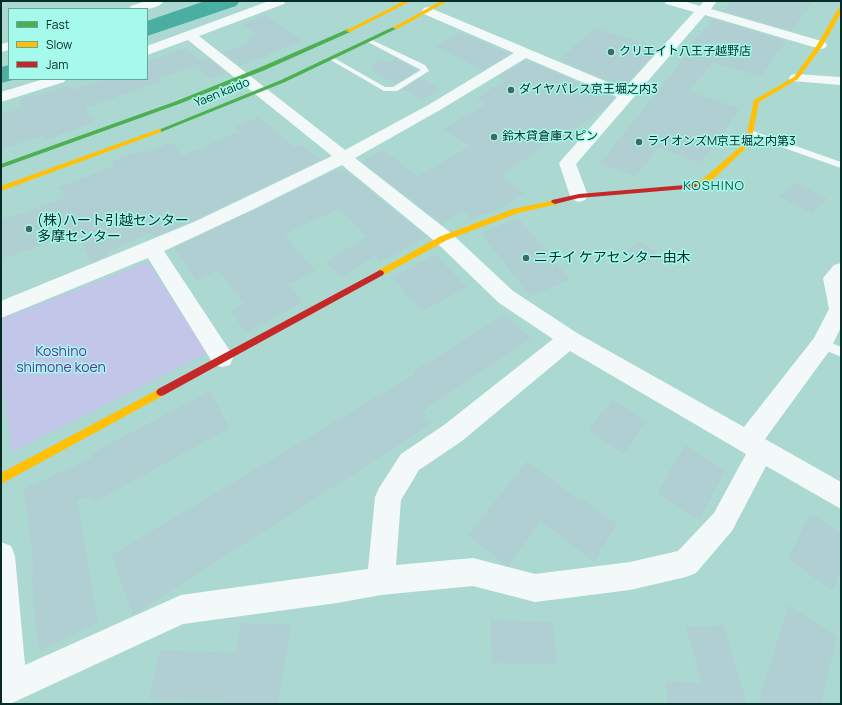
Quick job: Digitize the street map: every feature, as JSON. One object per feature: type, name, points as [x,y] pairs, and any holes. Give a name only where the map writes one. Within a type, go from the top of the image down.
[{"type":"main road","name":"Yaen kaido","points":[[1,166],[133,120],[244,77],[334,38],[408,1]]},
{"type":"main road","name":"Yaen kaido","points":[[1,189],[118,147],[260,91],[370,41],[445,1]]},
{"type":"main road","points":[[1,479],[444,238],[516,211],[579,196],[685,187],[706,181],[744,147],[750,134],[756,101],[796,78],[820,45],[841,9]]},
{"type":"street","points":[[138,8],[158,1]]},
{"type":"street","points":[[148,51],[280,1]]},
{"type":"street","points":[[670,1],[707,6],[820,45]]},
{"type":"street","points":[[579,196],[567,163],[707,6]]},
{"type":"street","points":[[428,11],[628,96]]},
{"type":"street","points":[[189,36],[244,77],[444,238],[506,297],[569,339],[841,496]]},
{"type":"street","points":[[1,310],[152,248],[343,158],[416,119],[525,52]]},
{"type":"street","points":[[796,78],[841,81]]},
{"type":"street","points":[[1,97],[57,80]]},
{"type":"street","points":[[152,248],[222,358]]},
{"type":"street","points":[[1,556],[6,689],[181,610],[337,589],[381,581],[473,572],[534,588],[630,576],[686,563],[723,522],[754,447],[832,348],[839,309],[833,278],[841,270]]},
{"type":"street","points":[[381,581],[388,497],[410,462],[453,433],[569,339]]},
{"type":"lane","points":[[332,58],[384,89],[394,89],[425,71],[422,67],[370,41]]},
{"type":"lane","points":[[750,134],[841,166]]},
{"type":"green space","name":"Koshino shimone koen","points":[[148,262],[208,353],[12,452],[1,378],[1,319]]},
{"type":"building","points":[[732,1],[813,1],[792,31],[723,11]]},
{"type":"building","points":[[265,15],[303,40],[240,66],[223,53],[251,42],[246,38],[256,34],[241,24]]},
{"type":"building","points":[[714,19],[786,41],[761,77],[713,62],[689,91],[740,108],[725,132],[701,164],[658,147],[636,177],[600,163],[693,47],[690,44]]},
{"type":"building","name":"クリエイト八王子越野店","points":[[594,28],[659,48],[624,87],[559,60]]},
{"type":"building","points":[[461,32],[509,54],[483,70],[435,46]]},
{"type":"building","points":[[185,48],[202,61],[209,58],[226,73],[210,79],[196,65],[157,79],[160,79],[160,82],[85,108],[95,122],[45,140],[44,135],[1,149],[1,113],[22,106],[19,99],[36,94],[37,96],[69,85],[73,90],[103,80],[148,80],[148,61]]},
{"type":"building","points":[[378,57],[388,63],[396,59],[418,70],[395,84],[371,70]]},
{"type":"building","points":[[524,61],[530,63],[532,62],[615,98],[604,109],[560,140],[557,138],[500,176],[524,192],[507,205],[508,206],[471,219],[464,211],[442,224],[361,161],[383,150],[418,176],[470,146],[443,129],[486,104],[476,99],[504,80],[498,77]]},
{"type":"building","points":[[420,78],[440,88],[422,100],[403,89]]},
{"type":"building","points":[[259,117],[295,147],[301,144],[321,160],[193,221],[154,237],[152,233],[108,252],[109,255],[91,263],[77,232],[1,260],[1,220],[65,198],[59,187],[114,166],[112,161],[139,151],[141,154],[172,142],[182,156],[238,132],[233,127]]},
{"type":"building","points":[[335,170],[338,173],[345,170],[427,237],[380,262],[375,256],[341,277],[325,262],[366,237],[339,209],[284,234],[315,271],[289,284],[303,302],[246,333],[231,311],[244,304],[218,270],[196,281],[174,248]]},
{"type":"building","points":[[795,182],[827,198],[812,214],[779,197]]},
{"type":"building","name":"ニチイ ケアセンター由木","points":[[518,218],[570,280],[530,296],[481,233]]},
{"type":"building","points":[[639,241],[658,252],[644,265],[625,253]]},
{"type":"building","points":[[435,254],[467,287],[421,312],[392,277]]},
{"type":"building","points":[[505,314],[531,339],[423,411],[432,424],[133,615],[111,555],[415,374],[413,372]]},
{"type":"building","points":[[210,391],[230,428],[93,503],[91,496],[77,500],[98,622],[39,652],[34,609],[32,574],[34,573],[31,539],[23,489],[94,457],[92,453]]},
{"type":"building","points":[[612,399],[647,421],[624,454],[589,430]]},
{"type":"building","points":[[685,445],[725,471],[699,521],[657,493]]},
{"type":"building","points":[[527,461],[579,500],[581,498],[617,524],[594,562],[541,521],[508,566],[503,564],[468,535]]},
{"type":"building","points":[[810,513],[841,533],[841,572],[833,591],[788,559]]},
{"type":"building","points":[[788,605],[837,636],[821,704],[758,704]]},
{"type":"building","points":[[490,620],[553,622],[557,665],[492,663]]},
{"type":"building","points":[[241,623],[291,624],[278,704],[224,704],[225,702],[148,700],[160,650],[235,653]]},
{"type":"building","points":[[723,625],[748,704],[667,704],[666,681],[702,683],[686,627]]},
{"type":"waterway","points":[[148,29],[228,1]]},
{"type":"waterway","points":[[1,75],[8,73]]},
{"type":"traffic: fast","points":[[159,131],[283,81],[395,28]]},
{"type":"traffic: fast","points":[[1,166],[220,86],[348,31]]},
{"type":"traffic: slow","points":[[348,31],[408,1]]},
{"type":"traffic: slow","points":[[395,28],[445,1]]},
{"type":"traffic: slow","points":[[693,185],[706,181],[744,147],[750,133],[756,101],[796,78],[820,45],[841,9]]},
{"type":"traffic: slow","points":[[1,189],[159,131]]},
{"type":"traffic: slow","points":[[380,273],[444,238],[516,211],[555,202]]},
{"type":"traffic: slow","points":[[1,479],[161,392]]},
{"type":"traffic: jam","points":[[555,202],[579,196],[685,187],[693,185]]},
{"type":"traffic: jam","points":[[161,392],[380,273]]},
{"type":"place","name":"クリエイト八王子越野店","points":[[611,52]]},
{"type":"place","name":"ダイヤパレス京王堀之内3","points":[[511,90]]},
{"type":"place","name":"鈴木貸倉庫スピン","points":[[494,137]]},
{"type":"place","name":"ライオンズM京王堀之内第3","points":[[639,142]]},
{"type":"place","name":"(株)ハート引越センター 多摩センター","points":[[29,229]]},
{"type":"place","name":"ニチイ ケアセンター由木","points":[[526,258]]},
{"type":"district","name":"KOSHINO","points":[[714,186]]}]
